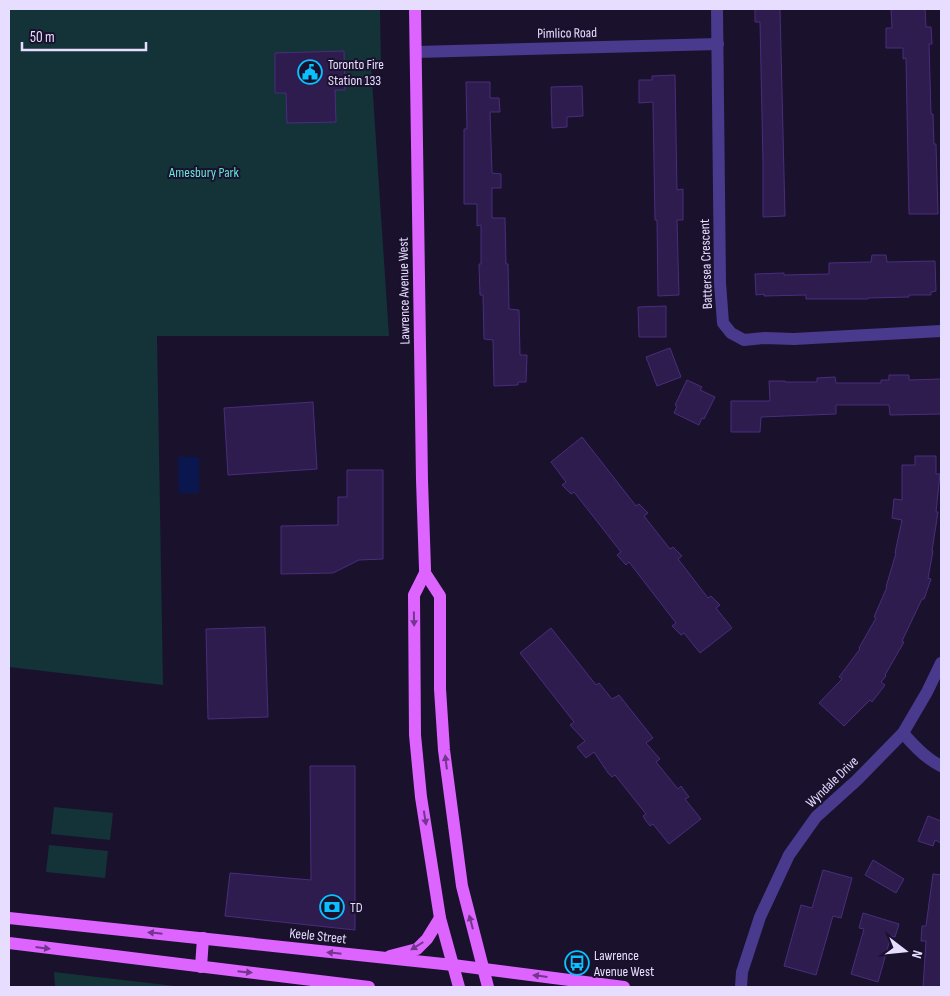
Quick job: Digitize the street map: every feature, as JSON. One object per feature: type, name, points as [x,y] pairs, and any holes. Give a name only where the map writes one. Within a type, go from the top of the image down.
[{"type":"main road","name":"Lawrence Avenue West","points":[[415,9],[425,573],[414,595],[415,735],[440,918],[459,987]]},
{"type":"main road","points":[[425,573],[440,596],[440,689],[444,750],[462,886],[488,987]]},
{"type":"main road","name":"Keele Street","points":[[9,918],[453,965],[624,987]]},
{"type":"main road","points":[[382,958],[417,949],[427,939],[440,918]]},
{"type":"main road","points":[[201,967],[203,938]]},
{"type":"main road","points":[[9,943],[370,987]]},
{"type":"street","name":"Battersea Crescent","points":[[717,9],[720,283],[723,323],[731,333],[744,340],[941,331]]},
{"type":"street","name":"Pimlico Road","points":[[416,52],[718,44]]},
{"type":"street","name":"Wyndale Drive","points":[[741,987],[742,972],[760,917],[789,855],[816,817],[857,780],[903,733],[927,692],[941,663]]},
{"type":"street","points":[[903,733],[916,749],[941,766]]},
{"type":"green space","name":"Amesbury Park","points":[[9,9],[380,9],[381,66],[371,65],[389,336],[157,336],[163,685],[9,667]]},
{"type":"green space","points":[[54,807],[113,813],[110,840],[51,834]]},
{"type":"green space","points":[[49,845],[108,851],[105,878],[46,872]]},
{"type":"green space","points":[[54,972],[175,986],[176,987],[55,987]]},
{"type":"shaded area","points":[[178,457],[199,457],[199,493],[179,493]]},
{"type":"building","points":[[755,9],[780,9],[785,216],[763,217],[760,22],[755,22]]},
{"type":"building","points":[[891,9],[925,9],[926,27],[931,27],[932,44],[929,44],[931,114],[933,114],[934,144],[936,144],[938,214],[909,214],[906,58],[903,59],[903,48],[886,48],[886,28],[892,28]]},
{"type":"building","name":"Toronto Fire Station 133","points":[[344,51],[345,90],[335,90],[336,122],[287,123],[286,93],[275,93],[275,53]]},
{"type":"building","points":[[675,75],[677,190],[683,189],[683,220],[677,220],[679,295],[658,296],[653,102],[639,103],[639,80],[652,80],[652,76]]},
{"type":"building","points":[[466,82],[490,82],[490,98],[499,98],[500,112],[490,112],[492,173],[501,174],[501,188],[492,188],[492,218],[505,218],[509,309],[519,310],[520,355],[527,355],[526,382],[518,382],[518,385],[494,386],[493,340],[484,339],[483,295],[480,295],[479,264],[481,264],[481,225],[477,226],[477,204],[464,204],[464,129],[467,129]]},
{"type":"building","points":[[582,86],[583,116],[567,117],[567,127],[552,128],[551,87]]},
{"type":"building","points":[[872,255],[886,255],[887,262],[935,261],[936,291],[931,292],[931,295],[868,299],[806,299],[806,295],[756,295],[755,274],[829,274],[829,263],[871,262]]},
{"type":"building","points":[[666,306],[666,337],[639,337],[638,307]]},
{"type":"building","points":[[670,348],[681,377],[657,386],[646,357]]},
{"type":"building","points":[[889,375],[909,375],[909,380],[941,379],[941,414],[890,415],[889,405],[836,405],[836,414],[761,417],[760,432],[731,432],[731,401],[770,401],[769,381],[817,382],[817,378],[835,377],[836,383],[881,383],[881,380],[889,380]]},
{"type":"building","points":[[687,380],[702,387],[700,390],[715,397],[699,425],[674,413],[677,406],[675,405]]},
{"type":"building","points":[[313,402],[317,469],[228,475],[224,408]]},
{"type":"building","points":[[582,437],[636,506],[639,504],[648,513],[644,516],[670,549],[673,547],[682,556],[678,559],[708,598],[711,596],[720,605],[716,608],[732,628],[700,653],[684,633],[681,635],[672,626],[676,623],[629,562],[626,565],[617,555],[621,552],[574,492],[571,494],[562,485],[566,482],[551,462]]},
{"type":"building","points":[[915,456],[936,456],[936,474],[940,474],[936,512],[938,512],[928,578],[931,579],[924,599],[922,599],[902,641],[904,642],[881,682],[885,685],[872,702],[870,700],[844,726],[819,703],[842,679],[839,677],[860,649],[876,618],[874,617],[887,587],[902,520],[892,518],[894,499],[902,500],[902,465],[915,465]]},
{"type":"building","points":[[347,470],[383,470],[383,559],[359,560],[333,573],[281,574],[281,526],[338,525],[338,497],[347,497]]},
{"type":"building","points":[[265,627],[268,717],[208,719],[206,629]]},
{"type":"building","points":[[551,628],[596,685],[599,683],[612,699],[619,695],[653,738],[646,743],[660,759],[656,762],[678,789],[681,786],[689,797],[685,799],[701,819],[669,844],[653,824],[650,826],[643,816],[646,814],[615,775],[612,777],[608,773],[594,752],[586,758],[577,747],[585,741],[570,725],[574,722],[520,653]]},
{"type":"building","points":[[310,766],[355,766],[355,930],[225,916],[230,873],[311,880]]},
{"type":"building","points":[[928,816],[941,821],[941,843],[935,840],[933,846],[918,841]]},
{"type":"building","points":[[873,860],[904,879],[896,893],[865,875]]},
{"type":"building","points":[[823,870],[852,878],[841,918],[833,916],[816,975],[784,966],[801,905],[812,908]]},
{"type":"building","points":[[933,874],[941,875],[941,987],[923,987],[926,941],[921,941],[922,926],[926,926]]},
{"type":"building","points":[[863,913],[899,924],[895,937],[891,936],[878,982],[851,974],[864,929],[859,928]]},
{"type":"place","name":"Toronto Fire Station 133","points":[[310,72]]},
{"type":"place","name":"TD","points":[[332,907]]},
{"type":"place","name":"Lawrence Avenue West","points":[[577,963]]}]
